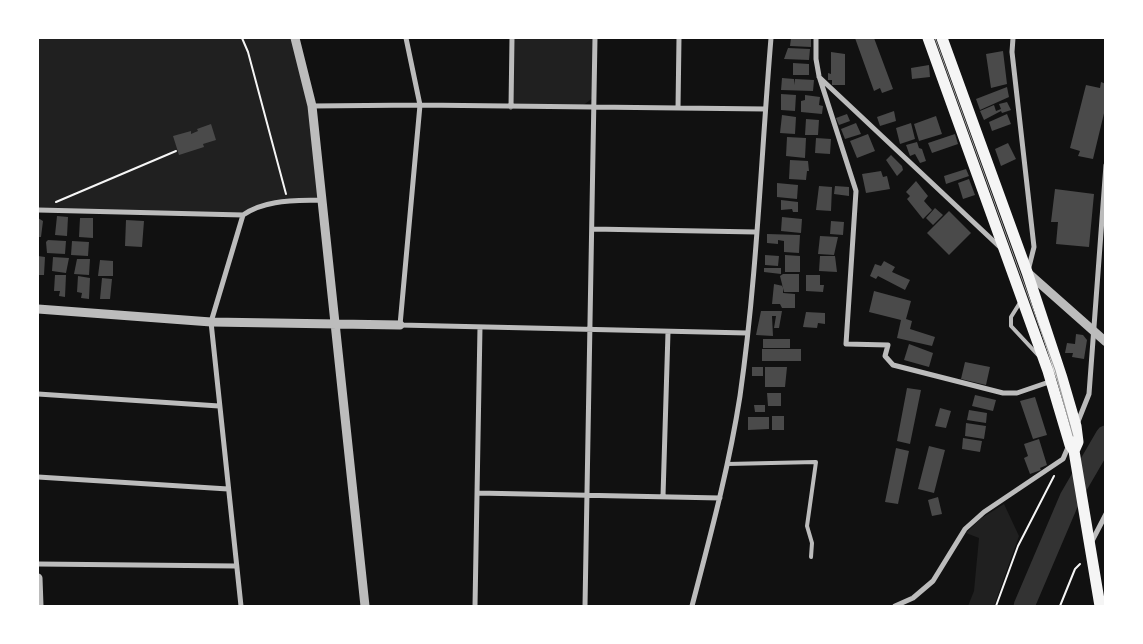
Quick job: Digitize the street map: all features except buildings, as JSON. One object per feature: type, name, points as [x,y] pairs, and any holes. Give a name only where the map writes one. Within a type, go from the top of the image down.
[{"type":"main road","points":[[928,38],[1045,362],[1057,380],[1076,426],[1078,442],[1072,448]]},
{"type":"main road","points":[[942,38],[1027,272],[1057,380],[1072,448],[1090,538],[1100,606]]},
{"type":"street","points":[[295,38],[312,106],[365,606]]},
{"type":"street","points":[[400,325],[420,105],[406,38]]},
{"type":"street","points":[[511,107],[512,38]]},
{"type":"street","points":[[585,606],[592,228],[592,108],[595,38]]},
{"type":"street","points":[[678,108],[679,38]]},
{"type":"street","points":[[692,606],[720,498],[739,397],[747,333],[771,38]]},
{"type":"street","points":[[816,38],[816,59],[819,76],[856,191],[846,344],[888,345],[885,356],[893,365],[1002,393],[1016,393],[1057,380]]},
{"type":"street","points":[[1013,38],[1012,52],[1034,247],[1027,272]]},
{"type":"street","points":[[819,76],[994,244],[1006,252],[1106,342]]},
{"type":"street","points":[[312,106],[420,105],[765,109]]},
{"type":"street","points":[[1076,426],[1090,394],[1106,165]]},
{"type":"street","points":[[38,210],[242,215],[250,210],[277,202],[322,200]]},
{"type":"street","points":[[241,606],[211,322],[242,215]]},
{"type":"street","points":[[592,228],[756,232]]},
{"type":"street","points":[[38,310],[211,322],[747,333]]},
{"type":"street","points":[[475,606],[480,327]]},
{"type":"street","points":[[663,496],[668,332]]},
{"type":"street","points":[[38,394],[220,406]]},
{"type":"street","points":[[895,606],[913,598],[933,581],[965,529],[984,512],[1063,459],[1072,448]]},
{"type":"street","points":[[38,477],[228,488]]},
{"type":"street","points":[[477,493],[720,498]]},
{"type":"street","points":[[1090,538],[1106,514]]},
{"type":"street","points":[[38,564],[236,566]]},
{"type":"street","points":[[38,578],[39,606]]},
{"type":"lane","points":[[1023,298],[1011,317],[1011,326],[1045,362]]},
{"type":"lane","points":[[727,464],[816,462],[807,526],[812,543],[811,557]]},
{"type":"path","points":[[242,38],[248,52],[288,202]]},
{"type":"path","points":[[47,210],[52,203],[176,151]]},
{"type":"path","points":[[996,606],[1018,546],[1063,459]]},
{"type":"path","points":[[1060,606],[1075,569],[1080,564]]},
{"type":"shaded area","points":[[38,38],[295,38],[312,106],[322,200],[278,202],[243,215],[38,210]]},
{"type":"shaded area","points":[[512,38],[594,38],[593,98],[582,106],[511,107]]},
{"type":"shaded area","points":[[1004,504],[1019,536],[994,606],[968,606],[974,591],[979,538],[966,533],[980,519]]},
{"type":"waterway","points":[[1024,606],[1070,498],[1106,436]]},
{"type":"tram line","points":[[935,38],[1055,370],[1073,436]]}]
